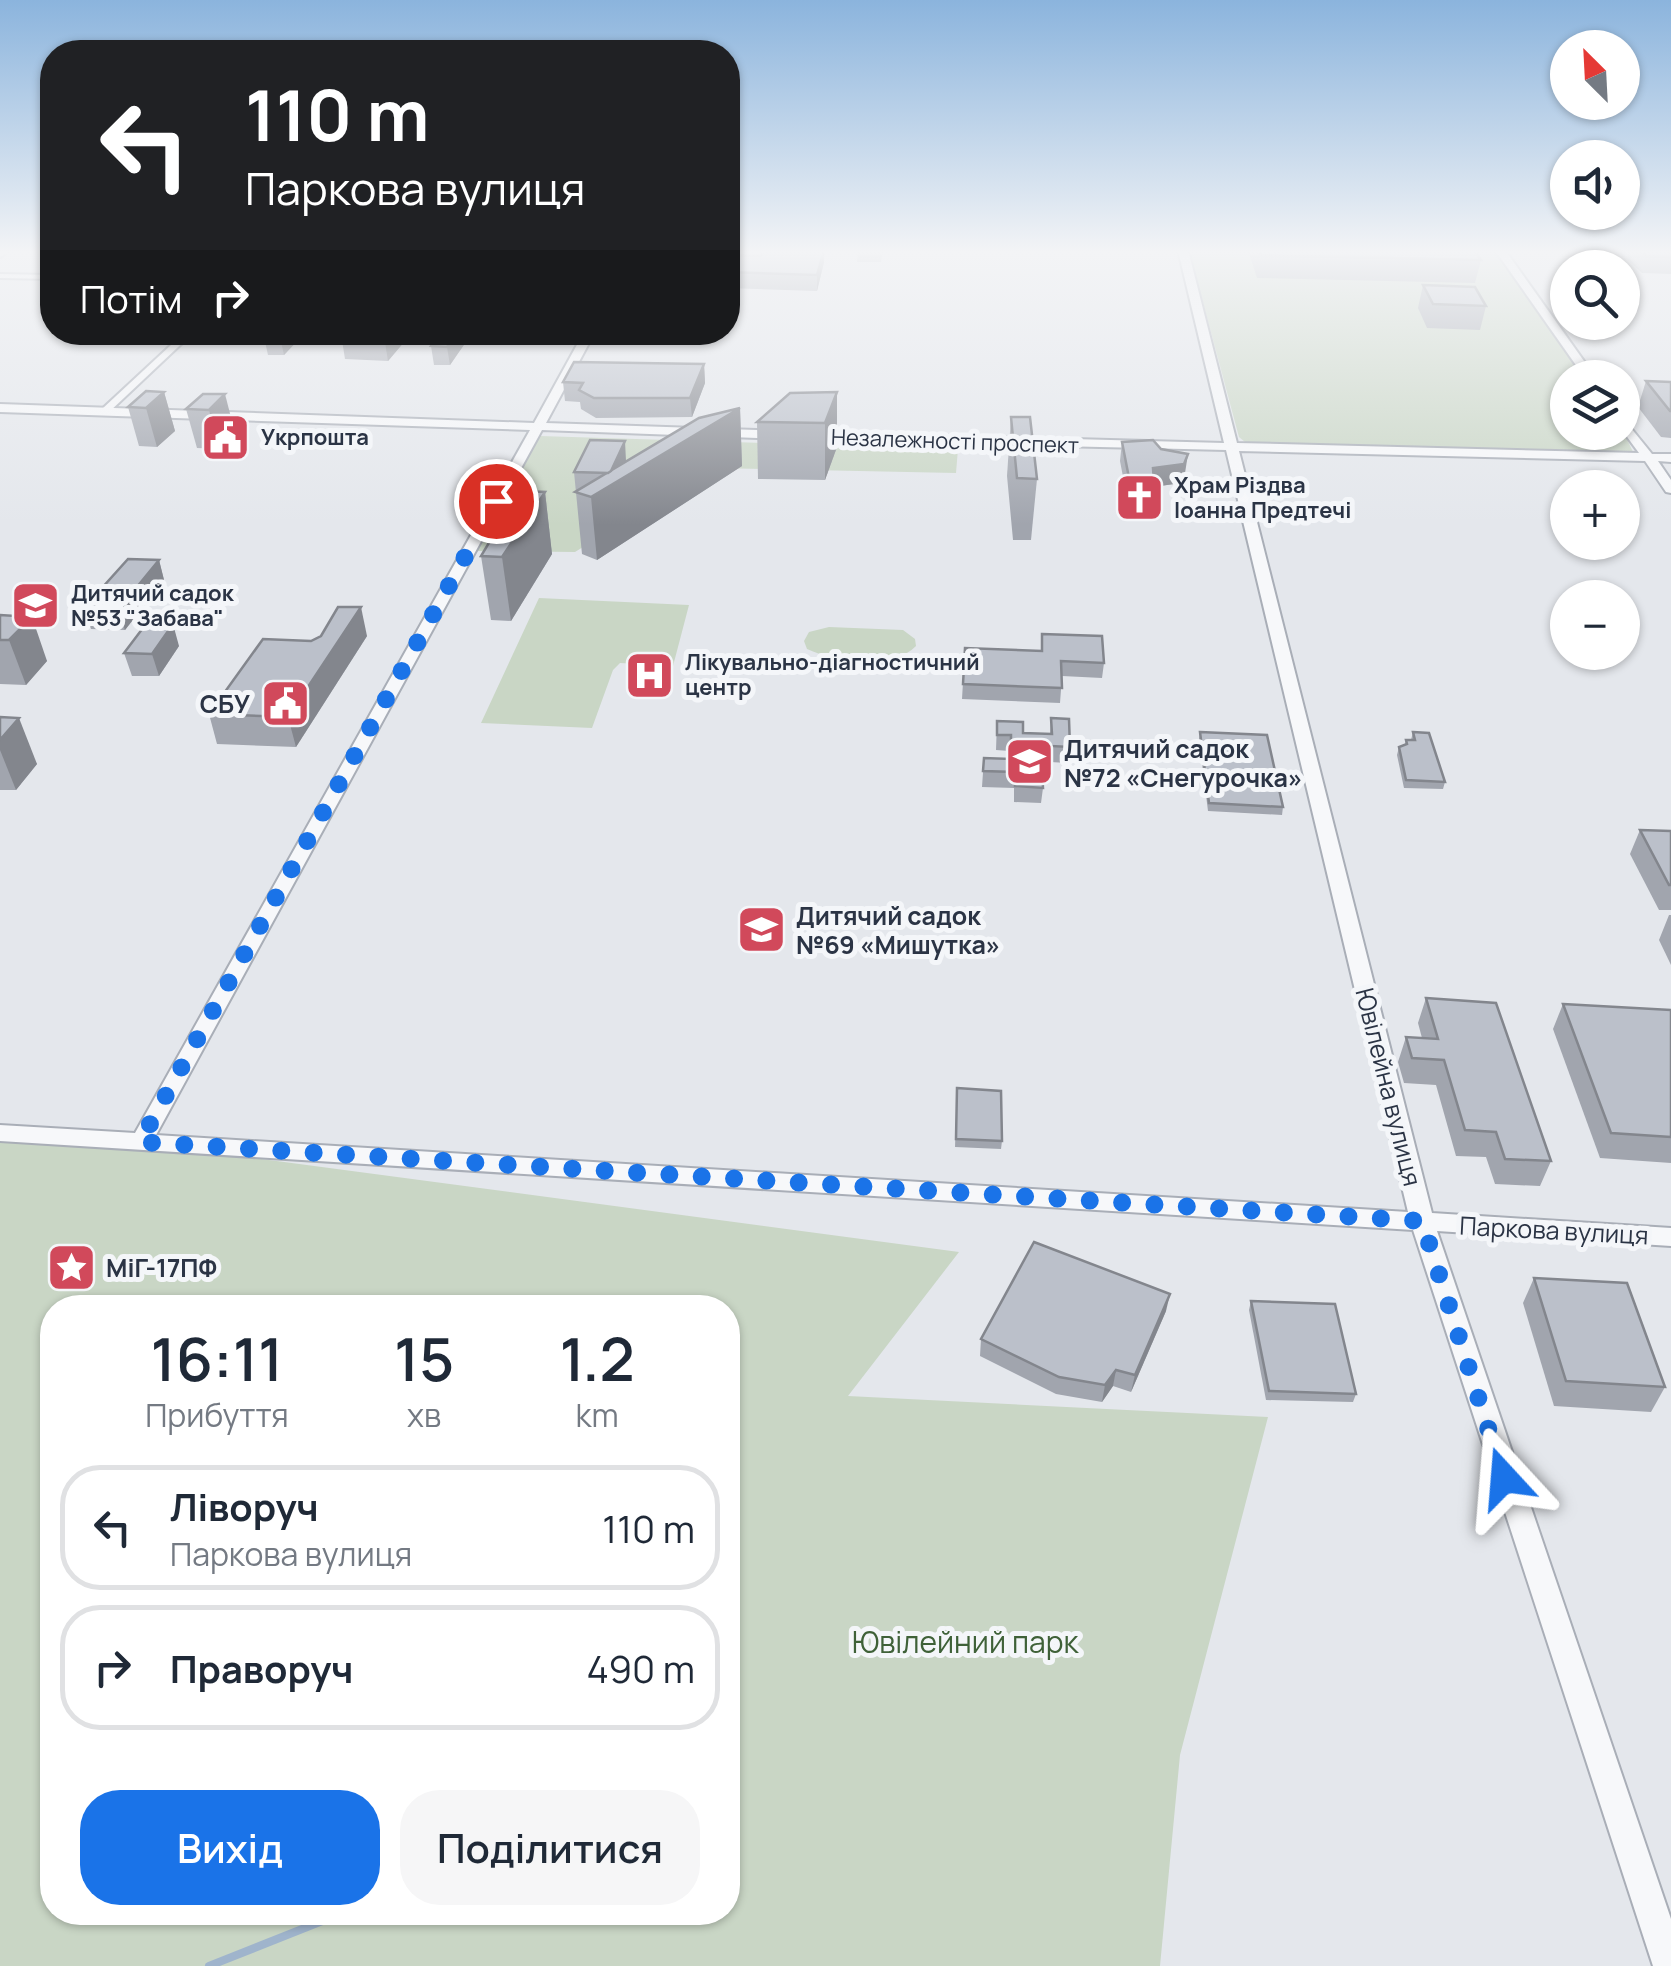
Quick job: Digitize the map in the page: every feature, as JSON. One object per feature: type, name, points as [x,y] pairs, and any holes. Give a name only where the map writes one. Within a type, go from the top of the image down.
[{"type":"street","name":"Ювілейна вулиця","points":[[1205,342],[1422,1221],[1670,1966]]},
{"type":"street","points":[[105,412],[176,345]]},
{"type":"street","points":[[140,1142],[583,345]]},
{"type":"street","name":"Незалежності проспект","points":[[0,408],[1232,450],[1671,458]]},
{"type":"street","points":[[1640,446],[1671,490]]},
{"type":"street","name":"Паркова вулиця","points":[[0,1133],[1671,1237]]},
{"type":"green space","points":[[1214,342],[1560,342],[1573,360],[1550,360],[1550,450],[1633,452],[1251,447],[1239,437]]},
{"type":"green space","points":[[540,436],[958,449],[956,473],[711,468],[575,552],[474,551]]},
{"type":"green space","points":[[539,598],[689,605],[673,666],[620,663],[613,670],[592,728],[481,723]]},
{"type":"green space","points":[[829,627],[903,630],[915,639],[916,646],[893,659],[863,662],[832,658],[807,649],[804,641],[809,632]]},
{"type":"green space","name":"Ювілейний парк","points":[[0,1139],[187,1149],[959,1252],[848,1396],[1268,1417],[1180,1755],[1160,1966],[0,1966]]},
{"type":"building","points":[[574,362],[704,364],[690,398],[594,398],[579,390],[583,383],[563,382]]},
{"type":"building","points":[[1646,381],[1671,382],[1671,411],[1670,411]]},
{"type":"building","points":[[146,391],[164,392],[146,408],[128,407]]},
{"type":"building","points":[[837,392],[825,423],[757,422],[790,393]]},
{"type":"building","points":[[203,394],[225,394],[209,410],[186,409]]},
{"type":"building","points":[[740,408],[591,497],[575,492],[699,418]]},
{"type":"building","points":[[1011,417],[1030,417],[1037,479],[1017,478]]},
{"type":"building","points":[[590,440],[625,441],[608,473],[574,472]]},
{"type":"building","points":[[1153,440],[1161,449],[1188,454],[1184,464],[1153,468],[1154,483],[1130,483],[1122,442]]},
{"type":"building","points":[[522,491],[545,492],[502,557],[481,556],[493,536],[500,536]]},
{"type":"building","points":[[128,559],[159,560],[118,610],[84,608]]},
{"type":"building","points":[[338,607],[361,607],[288,717],[209,714],[263,639],[311,641],[321,636]]},
{"type":"building","points":[[0,615],[32,617],[9,640],[0,640]]},
{"type":"building","points":[[146,624],[173,624],[152,654],[124,653]]},
{"type":"building","points":[[1042,634],[1102,636],[1104,663],[1061,661],[1062,688],[963,684],[965,648],[1042,651]]},
{"type":"building","points":[[0,717],[19,718],[0,740]]},
{"type":"building","points":[[1051,718],[1069,719],[1070,747],[1032,745],[1032,769],[1042,770],[1043,788],[1015,786],[1015,772],[983,771],[984,758],[1011,759],[1011,735],[997,735],[997,721],[1023,722],[1023,733],[1052,734]]},
{"type":"building","points":[[1200,732],[1267,735],[1283,807],[1209,803]]},
{"type":"building","points":[[1413,732],[1429,733],[1445,782],[1406,780],[1399,747],[1407,744],[1406,740],[1415,740]]},
{"type":"building","points":[[1640,830],[1671,831],[1671,885],[1669,885]]},
{"type":"building","points":[[1426,998],[1496,1003],[1551,1161],[1505,1159],[1496,1132],[1465,1130],[1444,1060],[1412,1058],[1406,1037],[1438,1039]]},
{"type":"building","points":[[1563,1004],[1671,1010],[1671,1137],[1611,1133]]},
{"type":"building","points":[[957,1088],[1001,1091],[1002,1141],[956,1139]]},
{"type":"building","points":[[1034,1242],[1170,1294],[1135,1375],[1116,1370],[1105,1385],[1059,1377],[981,1339]]},
{"type":"building","points":[[1534,1278],[1627,1283],[1665,1387],[1566,1381]]},
{"type":"building","points":[[1251,1301],[1335,1304],[1356,1394],[1269,1391]]},
{"type":"waterway","points":[[209,1966],[312,1925]]},
{"type":"place","name":"Укрпошта","points":[[226,437]]},
{"type":"place","name":"Храм Різдва Іоанна Предтечі","points":[[1139,498]]},
{"type":"place","name":"Дитячий садок №53 \"Забава\"","points":[[36,606]]},
{"type":"place","name":"Лікувально-діагностичний центр","points":[[650,675]]},
{"type":"place","name":"СБУ","points":[[285,703]]},
{"type":"place","name":"Дитячий садок №72 «Снегурочка»","points":[[1029,762]]},
{"type":"place","name":"Дитячий садок №69 «Мишутка»","points":[[761,929]]},
{"type":"place","name":"МіГ-17ПФ","points":[[71,1267]]},
{"type":"route","points":[[496,501],[140,1142],[1422,1221],[1504,1478]]}]
